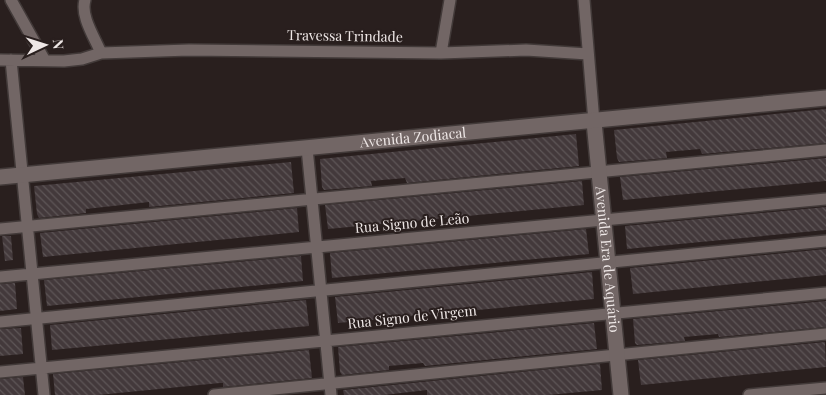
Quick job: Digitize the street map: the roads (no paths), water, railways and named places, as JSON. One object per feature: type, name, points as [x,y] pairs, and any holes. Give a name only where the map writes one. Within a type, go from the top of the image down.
[{"type":"street","points":[[11,0],[44,59]]},
{"type":"street","points":[[85,0],[83,6],[86,18],[101,52]]},
{"type":"street","points":[[441,52],[450,0]]},
{"type":"street","points":[[584,0],[594,122]]},
{"type":"street","name":"Travessa Trindade","points":[[6,60],[44,59],[64,61],[82,59],[101,52],[189,50],[441,52],[526,50],[588,54]]},
{"type":"street","points":[[6,60],[22,175],[44,395]]},
{"type":"street","name":"Avenida Zodiacal","points":[[0,177],[594,122],[826,98]]},
{"type":"street","name":"Avenida Era de Aquário","points":[[594,122],[621,395]]},
{"type":"street","points":[[307,148],[330,389]]},
{"type":"street","points":[[0,228],[826,150]]},
{"type":"street","name":"Rua Signo de Leão","points":[[0,277],[826,199]]},
{"type":"street","points":[[0,322],[826,241]]},
{"type":"street","name":"Rua Signo de Virgem","points":[[0,372],[826,293]]},
{"type":"street","points":[[214,395],[330,389],[617,355],[826,334]]},
{"type":"street","points":[[749,395],[826,388]]}]
